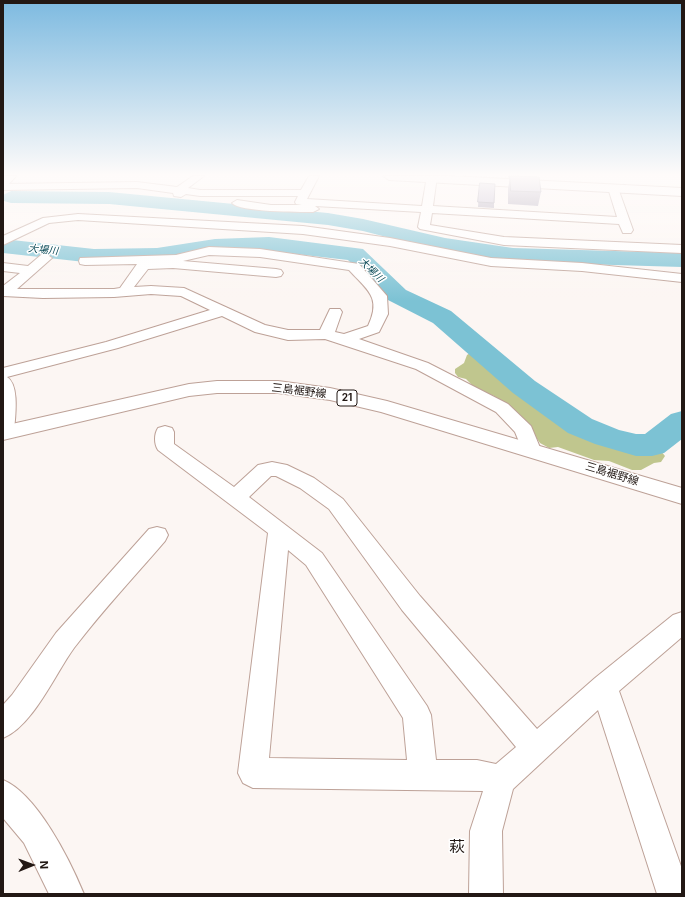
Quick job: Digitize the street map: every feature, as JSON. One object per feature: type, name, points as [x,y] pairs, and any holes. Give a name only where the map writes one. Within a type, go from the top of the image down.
[{"type":"main road","name":"三島裾野線","points":[[4,432],[189,390],[217,387],[278,387],[306,390],[387,407],[682,496]]},
{"type":"street","points":[[6,240],[47,220],[61,218],[303,230],[390,242],[451,256],[492,262],[582,267],[682,278]]},
{"type":"street","points":[[425,218],[424,227],[463,235],[504,240],[682,249]]},
{"type":"street","points":[[587,218],[622,220],[635,247]]},
{"type":"street","points":[[85,261],[176,259],[209,251],[238,251],[260,252],[354,267],[380,296],[381,314],[374,329],[344,338]]},
{"type":"street","points":[[4,292],[46,258]]},
{"type":"street","points":[[124,292],[141,267],[145,265],[173,264],[276,273]]},
{"type":"street","points":[[3,267],[31,270]]},
{"type":"street","points":[[4,292],[43,294],[151,290],[184,292],[260,329],[274,333],[326,334],[344,338],[422,366],[502,408],[524,430],[531,450]]},
{"type":"street","points":[[3,373],[112,345],[223,311]]},
{"type":"street","points":[[326,334],[335,312]]},
{"type":"street","points":[[3,381],[7,391],[4,432]]},
{"type":"street","points":[[165,432],[165,446],[279,530],[314,559],[417,715],[423,773]]},
{"type":"street","points":[[236,498],[265,470],[272,469],[280,470],[307,483],[336,504],[411,603],[536,749]]},
{"type":"street","points":[[279,530],[253,773],[477,774],[501,780]]},
{"type":"street","points":[[3,725],[22,704],[65,641],[157,535]]},
{"type":"street","points":[[486,894],[486,831],[501,780],[604,687],[682,622]]},
{"type":"street","points":[[604,687],[674,894]]},
{"type":"street","points":[[3,794],[35,832],[67,894]]},
{"type":"green space","points":[[470,353],[482,357],[504,378],[550,410],[567,425],[607,441],[644,449],[653,447],[660,450],[665,456],[661,462],[654,463],[641,470],[632,470],[609,461],[594,460],[558,447],[549,448],[540,443],[520,415],[512,408],[494,396],[475,388],[466,379],[458,377],[455,373],[455,369],[464,363],[467,355]]},
{"type":"waterway","name":"大場川","points":[[316,218],[363,225],[445,245],[513,255],[682,260]]},
{"type":"waterway","name":"大場川","points":[[3,246],[94,256],[157,255],[215,246],[269,244],[355,254],[397,295],[442,317],[524,387],[580,426],[607,437],[636,445],[652,445],[665,437],[682,421]]},
{"type":"district","name":"萩","points":[[457,847]]}]
